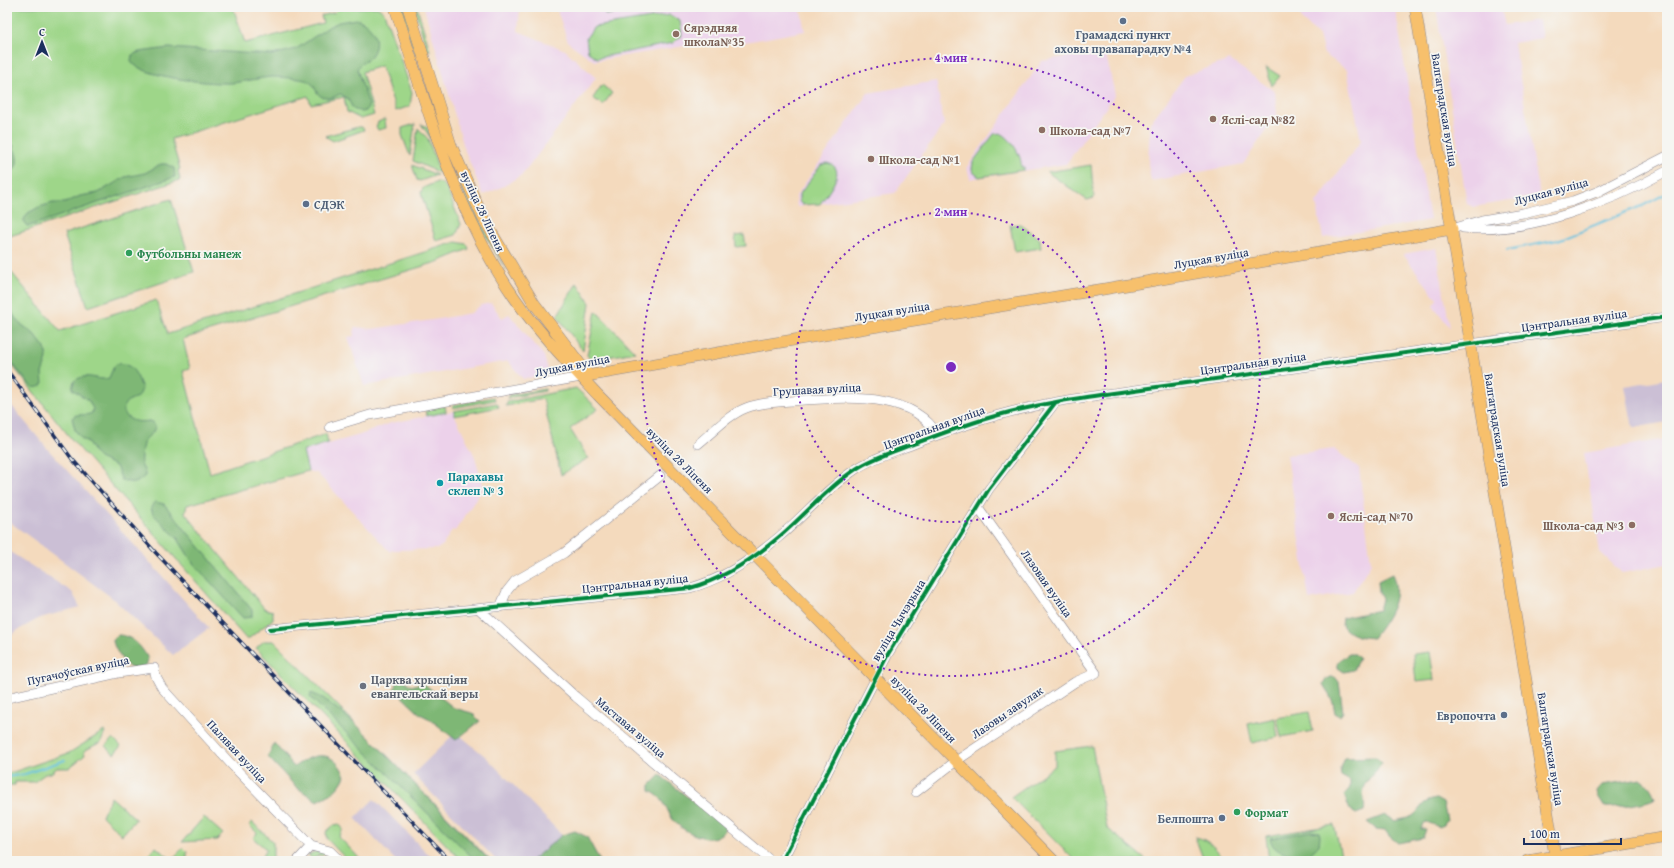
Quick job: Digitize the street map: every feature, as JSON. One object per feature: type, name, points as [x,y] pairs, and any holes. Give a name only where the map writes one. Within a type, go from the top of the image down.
[{"type":"main road","name":"вуліца 28 Ліпеня","points":[[394,7],[446,163],[472,222],[504,281],[535,324],[877,676],[1063,861]]},
{"type":"main road","name":"вуліца 28 Ліпеня","points":[[408,7],[451,145],[483,218],[516,275],[585,376]]},
{"type":"main road","name":"Валгаградская вуліца","points":[[1415,7],[1456,229],[1471,343],[1555,856]]},
{"type":"main road","name":"Луцкая вуліца","points":[[585,376],[762,345],[1244,266],[1456,229]]},
{"type":"main road","points":[[504,281],[516,275]]},
{"type":"main road","name":"вуліца 28 Ліпеня","points":[[959,759],[1054,861]]},
{"type":"main road","points":[[1527,861],[1667,837]]},
{"type":"street","name":"Луцкая вуліца","points":[[1456,229],[1482,220],[1523,213],[1573,201],[1600,191],[1667,156]]},
{"type":"street","name":"Луцкая вуліца","points":[[1456,229],[1484,231],[1531,223],[1576,211],[1605,201],[1667,171]]},
{"type":"street","name":"Цэнтральная вуліца","points":[[270,629],[690,588],[718,577],[758,554],[779,537],[832,488],[857,468],[872,460],[938,435],[1004,414],[1055,403],[1114,393],[1667,317]]},
{"type":"street","name":"Луцкая вуліца","points":[[330,427],[370,415],[585,376]]},
{"type":"street","name":"Грушавая вуліца","points":[[698,444],[733,415],[746,408],[772,402],[830,399],[866,398],[896,405],[924,418],[938,435]]},
{"type":"street","name":"вуліца Чычэрына","points":[[782,861],[877,676],[978,507],[1008,462],[1055,403]]},
{"type":"street","points":[[500,607],[507,591],[515,581],[560,556],[660,476]]},
{"type":"street","name":"Лазовая вуліца","points":[[978,507],[1096,673]]},
{"type":"street","name":"Маставая вуліца","points":[[479,609],[576,697],[771,861]]},
{"type":"street","name":"Пугачоўская вуліца","points":[[7,698],[118,673],[154,668]]},
{"type":"street","name":"Палявая вуліца","points":[[154,668],[156,677],[162,688],[230,763],[311,846]]},
{"type":"street","name":"Лазовы завулак","points":[[916,792],[959,759],[1075,682],[1096,673]]},
{"type":"street","points":[[297,861],[311,846],[330,851],[340,861]]},
{"type":"shaded area","points":[[424,7],[520,7],[518,31],[565,50],[596,78],[523,174],[504,186],[483,195],[465,151]]},
{"type":"shaded area","name":"Сярэдняя школа№35","points":[[556,7],[800,7],[805,31],[735,44],[734,38],[594,61],[568,42]]},
{"type":"shaded area","points":[[1299,7],[1395,7],[1430,220],[1323,238],[1316,203],[1361,141],[1347,70],[1324,54],[1319,35],[1301,19]]},
{"type":"shaded area","points":[[1436,7],[1501,7],[1505,25],[1539,20],[1542,38],[1514,43],[1540,196],[1473,207],[1467,204]]},
{"type":"shaded area","name":"Школа-сад №7","points":[[1105,50],[1115,95],[1066,164],[970,179],[967,167],[1042,61]]},
{"type":"shaded area","name":"Яслі-сад №82","points":[[1230,60],[1275,92],[1277,115],[1243,164],[1151,181],[1148,164],[1150,123],[1185,76]]},
{"type":"shaded area","name":"Школа-сад №1","points":[[936,81],[944,124],[895,193],[797,207],[796,196],[868,93]]},
{"type":"shaded area","points":[[1436,248],[1450,328],[1433,305],[1437,299],[1403,254]]},
{"type":"shaded area","points":[[491,303],[502,318],[509,314],[544,356],[549,374],[523,379],[508,361],[364,386],[348,337],[354,336],[355,327],[372,329],[439,319],[471,313],[481,305]]},
{"type":"shaded area","points":[[1666,379],[1667,422],[1633,428],[1625,386]]},
{"type":"shaded area","points":[[7,400],[45,446],[209,628],[173,655],[111,597],[7,520]]},
{"type":"shaded area","points":[[454,411],[475,457],[483,488],[455,531],[452,530],[443,545],[437,549],[392,550],[390,552],[317,473],[308,471],[303,451],[360,435],[391,423]]},
{"type":"shaded area","name":"Школа-сад №3","points":[[1667,439],[1667,564],[1622,573],[1600,552],[1584,453]]},
{"type":"shaded area","name":"Яслі-сад №70","points":[[1334,449],[1359,468],[1371,563],[1353,592],[1309,600],[1287,455]]},
{"type":"shaded area","points":[[7,550],[72,592],[80,607],[40,618],[18,630],[7,639]]},
{"type":"shaded area","points":[[456,732],[486,757],[562,835],[531,861],[497,861],[413,774]]},
{"type":"shaded area","points":[[374,799],[435,861],[396,861],[355,818]]},
{"type":"green space","points":[[7,7],[233,7],[245,43],[323,23],[321,16],[335,12],[338,9],[377,7],[384,12],[412,92],[410,106],[396,111],[381,66],[362,72],[374,115],[361,119],[347,112],[344,97],[311,104],[308,96],[171,139],[180,169],[178,170],[180,180],[7,237]]},
{"type":"green space","points":[[399,7],[404,7],[421,63],[412,46]]},
{"type":"green space","points":[[414,7],[417,7],[430,51],[427,50]]},
{"type":"green space","points":[[604,7],[650,7],[650,8],[605,15]]},
{"type":"green space","points":[[670,15],[680,21],[682,35],[673,43],[597,58],[588,52],[586,38],[594,27]]},
{"type":"green space","points":[[356,19],[367,24],[371,29],[374,33],[376,44],[371,56],[357,69],[369,105],[366,111],[362,112],[353,109],[348,99],[341,94],[329,98],[320,96],[313,85],[305,80],[271,77],[231,83],[194,81],[162,76],[148,72],[137,67],[131,61],[132,55],[139,52],[169,48],[272,55],[296,49],[330,26],[339,22]]},
{"type":"green space","points":[[1266,67],[1280,76],[1272,86]]},
{"type":"green space","points":[[602,85],[612,93],[603,105],[593,98]]},
{"type":"green space","points":[[435,117],[437,117],[481,222],[506,270],[477,222],[457,179]]},
{"type":"green space","points":[[385,119],[386,128],[378,130],[376,127],[378,122]]},
{"type":"green space","points":[[415,124],[410,156],[402,135],[402,128]]},
{"type":"green space","points":[[421,124],[427,127],[446,178],[430,137]]},
{"type":"green space","points":[[362,127],[364,130],[333,141],[325,136]]},
{"type":"green space","points":[[418,128],[428,139],[440,173],[413,161]]},
{"type":"green space","points":[[1000,133],[1012,142],[1020,158],[1021,167],[1024,167],[1024,170],[979,177],[973,172],[973,162],[994,134]]},
{"type":"green space","points":[[7,141],[13,145],[17,162],[15,169],[7,175]]},
{"type":"green space","points":[[827,163],[834,166],[836,170],[836,176],[831,188],[820,204],[802,205],[799,201],[799,195],[821,165]]},
{"type":"green space","points":[[161,164],[166,164],[174,168],[175,177],[30,226],[27,226],[23,221],[28,213],[39,207],[53,203],[65,203],[80,196],[98,193],[125,177],[145,173]]},
{"type":"green space","points":[[412,165],[437,175],[420,181],[417,180]]},
{"type":"green space","points":[[1091,165],[1094,198],[1087,200],[1047,172]]},
{"type":"green space","points":[[437,182],[446,187],[461,224],[456,235],[436,241],[421,193],[423,188]]},
{"type":"green space","name":"Футбольны манеж","points":[[171,199],[194,272],[88,307],[64,234]]},
{"type":"green space","points":[[1020,224],[1040,239],[1041,248],[1015,252],[1010,225]]},
{"type":"green space","points":[[744,235],[746,246],[736,247],[735,236]]},
{"type":"green space","points":[[456,242],[467,244],[469,249],[437,262],[183,339],[190,369],[183,371],[210,473],[326,434],[328,443],[303,451],[308,471],[187,505],[185,513],[265,609],[273,611],[273,619],[247,640],[73,441],[7,359],[7,267],[60,331],[156,300],[168,334]]},
{"type":"green space","points":[[577,283],[590,303],[583,351],[557,316]]},
{"type":"green space","points":[[7,303],[17,321],[34,334],[45,348],[47,359],[42,373],[43,384],[38,387],[33,387],[30,385],[7,357]]},
{"type":"green space","points":[[596,311],[635,352],[591,360],[587,355]]},
{"type":"green space","points":[[116,364],[126,365],[134,370],[142,389],[139,396],[125,403],[124,413],[129,419],[139,422],[151,421],[155,426],[155,429],[144,441],[141,454],[141,464],[145,476],[136,483],[122,481],[116,466],[99,458],[95,454],[88,442],[82,439],[75,430],[72,418],[76,415],[87,415],[92,413],[93,409],[89,401],[72,389],[74,381],[84,377],[100,379],[109,378]]},
{"type":"green space","points":[[576,388],[598,409],[570,429],[588,458],[561,475],[543,399],[506,406],[507,402]]},
{"type":"green space","points":[[545,389],[545,391],[507,398],[509,395]]},
{"type":"green space","points":[[494,397],[495,400],[453,408],[453,405]]},
{"type":"green space","points":[[497,403],[499,407],[454,416],[454,411]]},
{"type":"green space","points":[[445,406],[446,412],[427,416],[425,409]]},
{"type":"green space","points":[[155,502],[164,504],[252,610],[252,617],[243,618],[193,563],[178,539],[153,514],[151,507]]},
{"type":"green space","points":[[1392,574],[1396,591],[1395,600],[1388,616],[1373,638],[1348,632],[1342,625],[1343,618],[1379,610],[1382,599],[1379,593],[1378,581]]},
{"type":"green space","points":[[118,635],[128,637],[140,647],[148,659],[146,666],[133,668],[129,667],[124,662],[118,654],[113,642],[113,639]]},
{"type":"green space","points":[[264,641],[274,641],[491,861],[462,861],[256,648]]},
{"type":"green space","points":[[1430,652],[1434,680],[1416,682],[1413,654]]},
{"type":"green space","points":[[1349,654],[1355,654],[1359,658],[1353,670],[1344,672],[1338,668],[1338,662]]},
{"type":"green space","points":[[400,676],[411,686],[423,683],[454,708],[472,713],[480,721],[456,740],[430,719],[420,714],[394,689]]},
{"type":"green space","points":[[1335,677],[1339,682],[1343,712],[1340,716],[1335,713],[1333,702],[1323,684],[1325,680]]},
{"type":"green space","points":[[311,693],[323,698],[358,726],[490,861],[476,861],[310,697]]},
{"type":"green space","points":[[1309,712],[1313,731],[1281,737],[1277,718]]},
{"type":"green space","points":[[1275,718],[1278,737],[1252,743],[1248,724]]},
{"type":"green space","points":[[104,731],[105,732],[101,742],[84,751],[85,755],[69,768],[57,768],[34,782],[15,782],[15,785],[7,785],[7,774],[69,753]]},
{"type":"green space","points":[[113,738],[121,746],[114,754],[105,746]]},
{"type":"green space","points":[[274,743],[294,767],[309,758],[316,756],[329,757],[340,767],[345,776],[343,781],[334,792],[317,801],[296,787],[268,757]]},
{"type":"green space","points":[[1092,746],[1107,828],[1147,861],[1075,861],[1011,797],[1055,766],[1055,751]]},
{"type":"green space","points":[[1376,757],[1382,763],[1365,785],[1364,811],[1356,814],[1350,810],[1344,795],[1350,788],[1350,781],[1341,776],[1340,768],[1344,758]]},
{"type":"green space","points":[[660,775],[725,827],[724,832],[716,837],[707,838],[691,833],[678,825],[661,799],[650,791],[650,785]]},
{"type":"green space","points":[[1641,779],[1653,792],[1655,798],[1652,800],[1631,805],[1605,807],[1598,796],[1597,791],[1602,785]]},
{"type":"green space","points":[[111,797],[136,819],[122,835],[102,816]]},
{"type":"green space","points":[[1436,799],[1443,803],[1447,820],[1444,825],[1439,827],[1427,822],[1423,823],[1421,829],[1426,829],[1423,838],[1398,843],[1389,836],[1385,830],[1376,829],[1367,822],[1385,815],[1394,821],[1408,818],[1413,816],[1423,804]]},
{"type":"green space","points":[[204,817],[223,834],[217,840],[182,842]]},
{"type":"green space","points":[[252,822],[273,842],[273,861],[258,861],[267,850],[253,838],[257,833],[249,825]]},
{"type":"green space","points":[[339,824],[343,829],[339,837],[362,861],[348,861],[327,839],[326,832],[334,825]]},
{"type":"green space","points":[[1334,825],[1341,855],[1308,861],[1269,861],[1266,836]]},
{"type":"green space","points":[[575,831],[587,837],[600,861],[531,861],[562,835]]},
{"type":"green space","points":[[1311,831],[1319,832],[1319,845],[1308,856],[1279,851],[1272,844],[1270,838]]},
{"type":"green space","points":[[1195,837],[1209,843],[1216,849],[1225,861],[1204,861]]},
{"type":"green space","points":[[156,847],[170,858],[167,861],[143,861]]},
{"type":"green space","points":[[183,848],[187,852],[187,861],[170,861]]},
{"type":"green space","points":[[317,851],[326,852],[322,856],[319,855],[313,859],[308,855]]},
{"type":"waterway","points":[[1507,250],[1558,240],[1644,205],[1667,193]]},
{"type":"waterway","points":[[7,777],[25,774],[65,760]]},
{"type":"railway","points":[[7,370],[72,459],[156,553],[450,861]]},
{"type":"cycle path","points":[[270,629],[690,588],[726,574],[759,553],[789,529],[845,476],[870,461],[885,454],[1002,414],[1050,403],[1106,394],[1667,317]]},
{"type":"cycle path","points":[[782,861],[888,654],[989,489],[1055,403]]},
{"type":"place","name":"Грамадскі пункт аховы правапарадку №4","points":[[1123,21]]},
{"type":"place","name":"Сярэдняя школа№35","points":[[676,34]]},
{"type":"place","name":"Яслі-сад №82","points":[[1213,119]]},
{"type":"place","name":"Школа-сад №7","points":[[1042,130]]},
{"type":"place","name":"Школа-сад №1","points":[[871,159]]},
{"type":"place","name":"СДЭК","points":[[306,204]]},
{"type":"place","name":"Футбольны манеж","points":[[129,253]]},
{"type":"place","name":"Парахавы склеп № 3","points":[[440,483]]},
{"type":"place","name":"Яслі-сад №70","points":[[1331,516]]},
{"type":"place","name":"Школа-сад №3","points":[[1632,525]]},
{"type":"place","name":"Царква хрысціян евангельскай веры","points":[[363,686]]},
{"type":"place","name":"Европочта","points":[[1504,715]]},
{"type":"place","name":"Формат","points":[[1237,812]]},
{"type":"place","name":"Белпошта","points":[[1222,818]]}]
